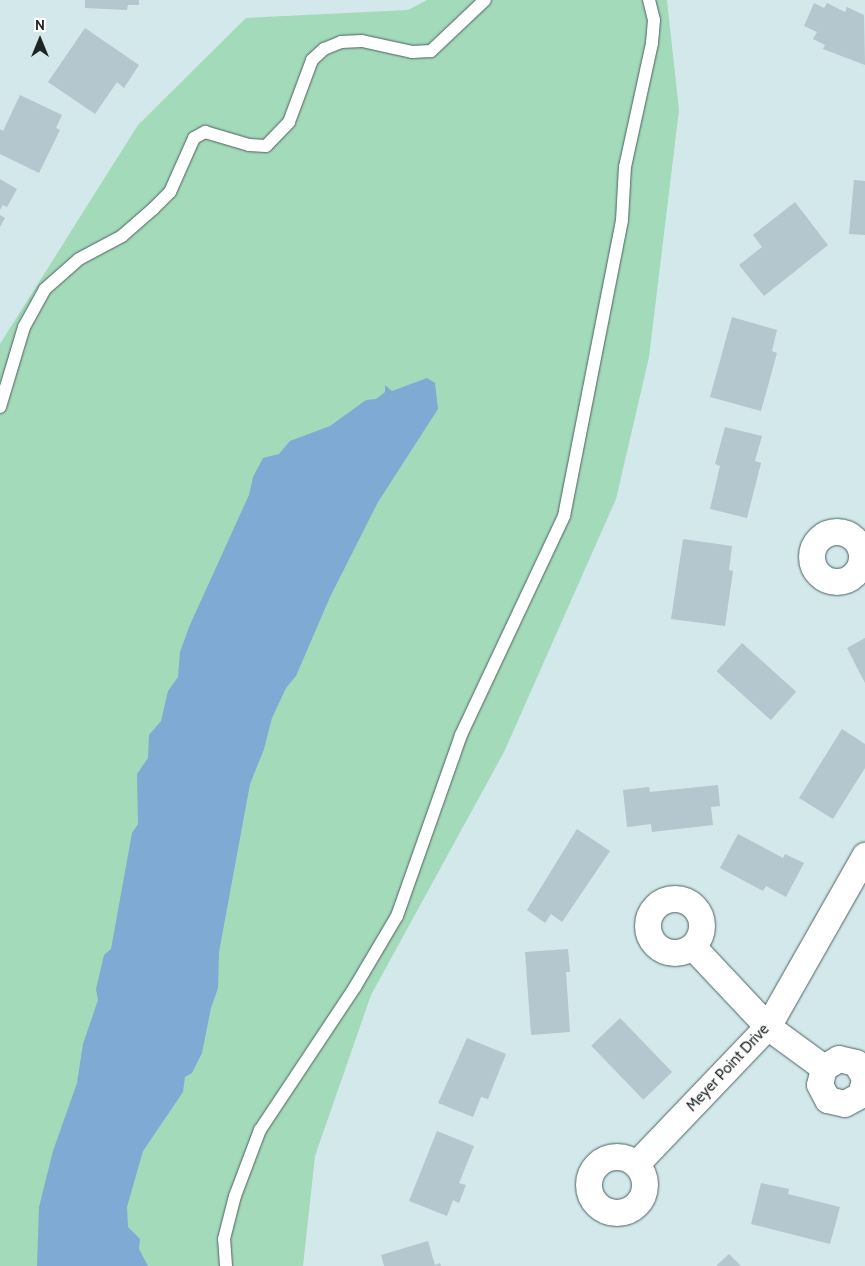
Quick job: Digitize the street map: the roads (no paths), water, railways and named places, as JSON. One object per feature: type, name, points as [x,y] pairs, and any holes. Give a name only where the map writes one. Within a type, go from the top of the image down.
[{"type":"street","name":"Meyer Point Drive","points":[[637,1164],[768,1027],[865,856]]},
{"type":"street","points":[[693,947],[768,1027],[824,1068]]},
{"type":"street","points":[[848,1060],[856,1063],[865,1079],[861,1095],[854,1101],[836,1104],[823,1093],[820,1085],[824,1068],[831,1062],[848,1060]]},
{"type":"lane","points":[[0,407],[24,327],[45,289],[79,259],[122,236],[170,192],[194,138],[205,132],[249,145],[266,146],[289,122],[312,60],[324,49],[341,42],[362,41],[412,52],[430,51],[485,0]]},
{"type":"lane","points":[[226,1266],[224,1238],[235,1196],[260,1130],[355,987],[397,916],[461,735],[564,516],[622,220],[625,167],[652,43],[654,20],[649,0]]},
{"type":"water","points":[[427,378],[435,383],[438,409],[378,502],[330,597],[296,676],[286,688],[272,718],[264,749],[250,784],[219,952],[218,988],[211,1008],[202,1053],[192,1073],[185,1077],[183,1092],[143,1151],[127,1207],[128,1227],[140,1239],[139,1249],[148,1266],[37,1266],[39,1207],[53,1151],[77,1083],[83,1044],[98,1000],[96,989],[104,955],[111,949],[132,833],[138,824],[137,774],[148,758],[149,735],[161,721],[168,691],[178,677],[180,652],[189,627],[249,495],[253,477],[263,458],[279,454],[290,441],[330,426],[366,400],[376,399],[385,392],[385,385],[392,391]]}]
